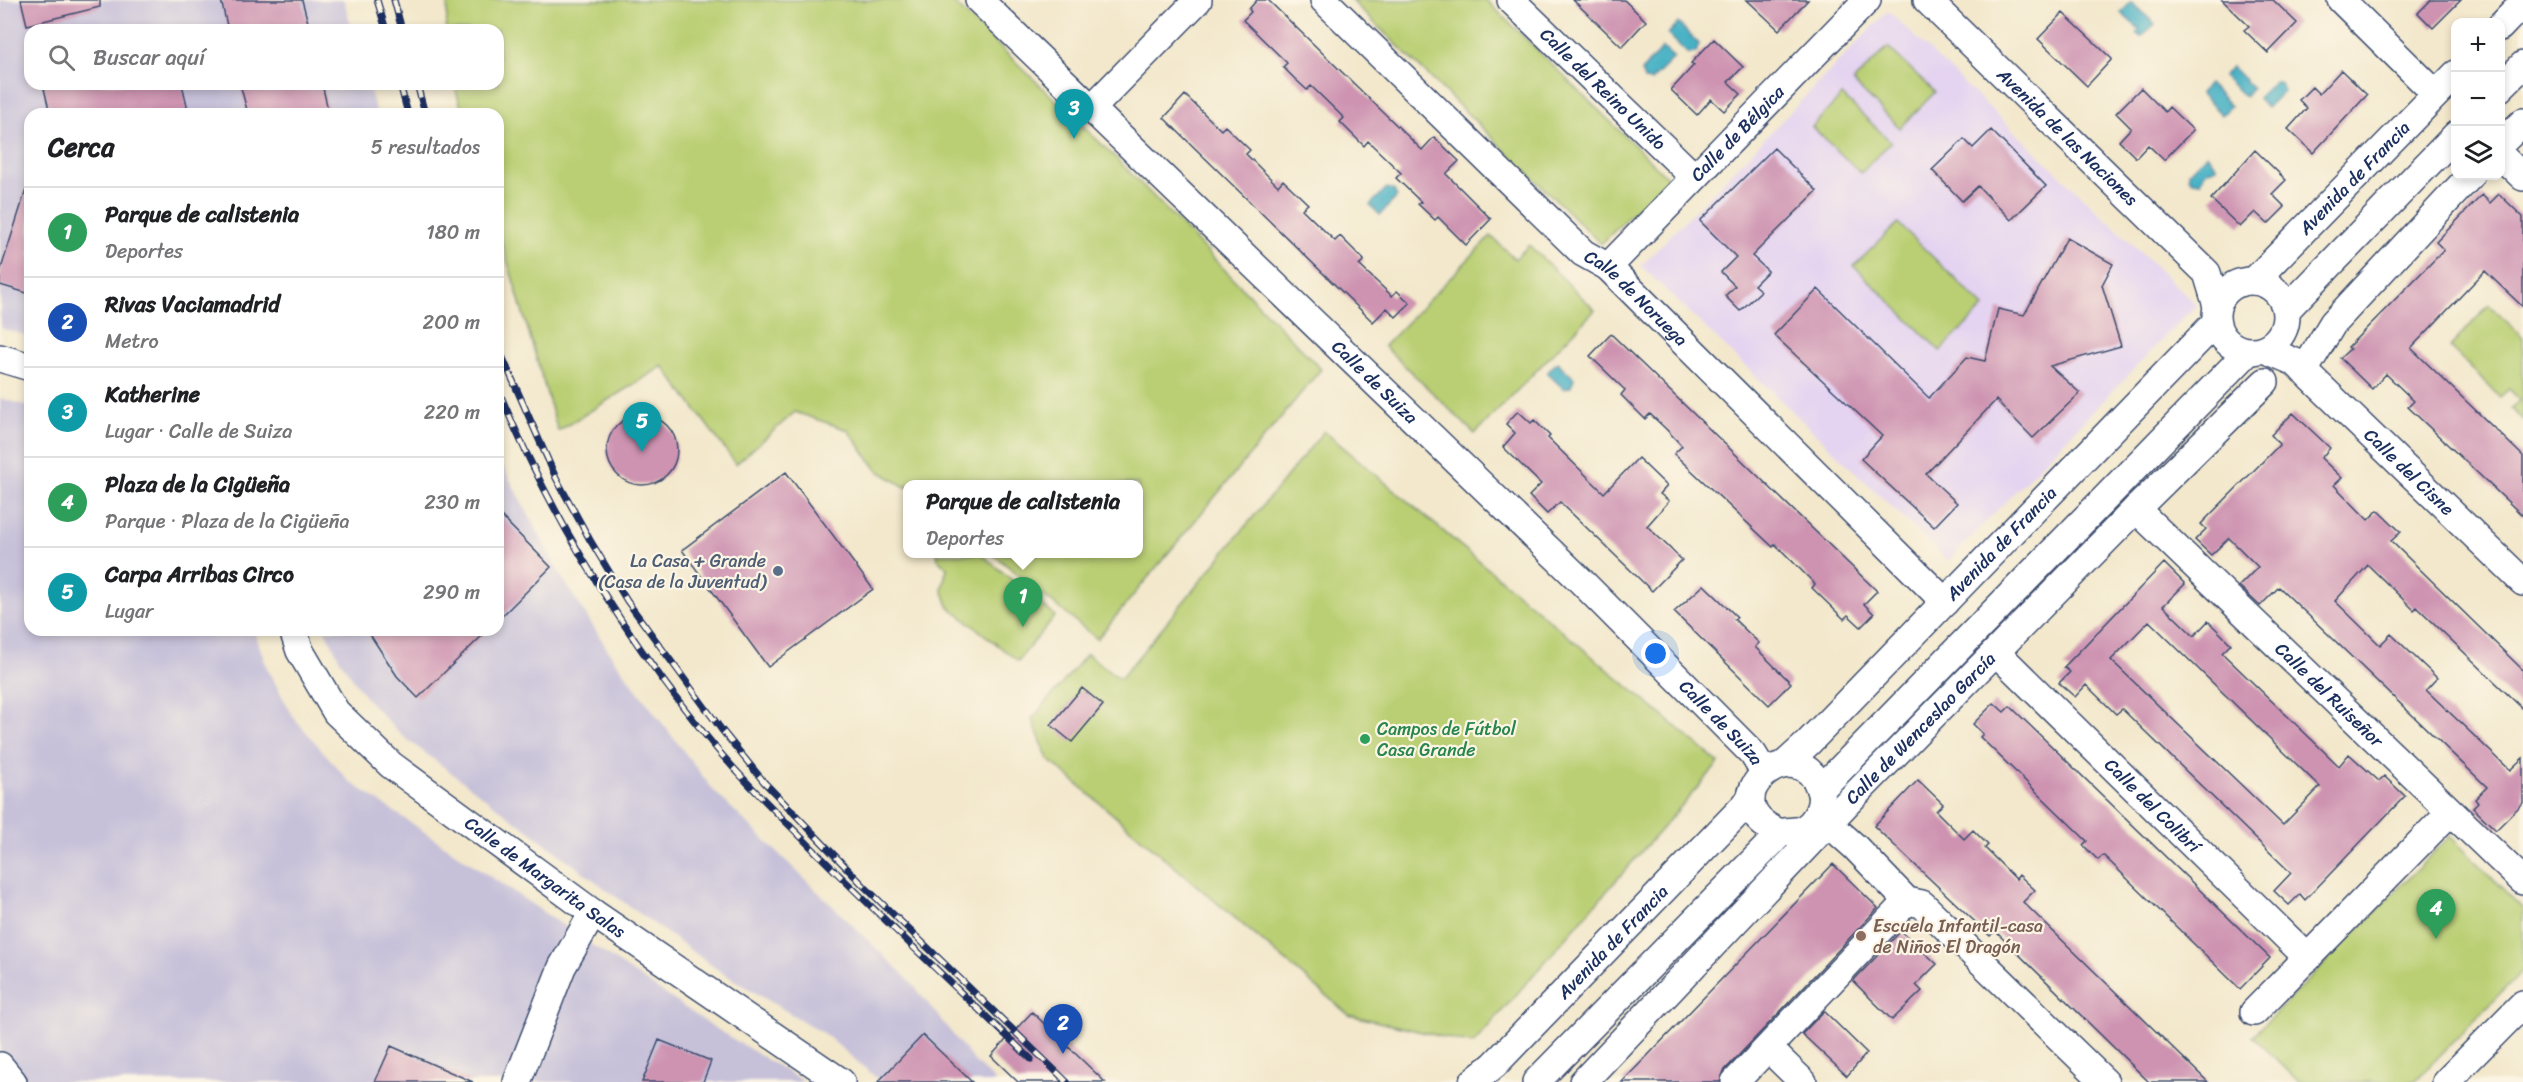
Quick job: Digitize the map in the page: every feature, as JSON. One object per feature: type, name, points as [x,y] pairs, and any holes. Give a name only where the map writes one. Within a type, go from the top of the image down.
[{"type":"street","name":"Calle de Suiza","points":[[980,0],[1587,588],[1753,754],[1774,768]]},
{"type":"street","points":[[1092,108],[1198,0]]},
{"type":"street","name":"Calle de Noruega","points":[[1324,0],[1583,252],[1608,267],[1945,602]]},
{"type":"street","name":"Calle del Reino Unido","points":[[1511,0],[1694,177]]},
{"type":"street","name":"Calle de Bélgica","points":[[1608,267],[1867,0]]},
{"type":"street","name":"Avenida de las Naciones","points":[[1927,0],[2208,273],[2247,282]]},
{"type":"street","points":[[2341,0],[2436,94]]},
{"type":"street","points":[[2505,22],[2523,3]]},
{"type":"street","points":[[2505,83],[2523,65]]},
{"type":"street","name":"Avenida de Francia","points":[[2247,282],[2451,79]]},
{"type":"street","points":[[2505,139],[2523,122]]},
{"type":"street","points":[[1751,800],[1755,815],[1766,827],[1781,833],[1803,830],[2270,336],[2451,140]]},
{"type":"street","points":[[2505,160],[2523,177]]},
{"type":"street","points":[[2300,367],[2333,323],[2466,180]]},
{"type":"street","points":[[2208,273],[2222,336],[2233,347],[2270,336]]},
{"type":"street","points":[[2217,314],[2226,291],[2247,282],[2269,285],[2280,296],[2270,336]]},
{"type":"street","name":"Avenida de Francia","points":[[1473,1082],[1494,1065],[1751,800],[1757,780],[1774,768],[1945,602],[2217,314]]},
{"type":"street","name":"Calle del Cisne","points":[[2270,336],[2523,582]]},
{"type":"street","points":[[0,358],[24,365]]},
{"type":"street","name":"Calle de Wenceslao García","points":[[1583,1082],[1822,809],[1996,652],[2265,382]]},
{"type":"street","name":"Calle del Ruiseñor","points":[[2136,509],[2450,812],[2521,876]]},
{"type":"street","name":"Calle de Margarita Salas","points":[[295,636],[300,651],[336,712],[391,765],[593,913],[841,1082]]},
{"type":"street","name":"Calle del Colibrí","points":[[1996,652],[2308,958]]},
{"type":"street","points":[[1774,768],[1800,767],[1813,776],[1822,809],[1907,901],[1922,904],[2105,1082]]},
{"type":"street","points":[[2254,1012],[2450,812]]},
{"type":"street","points":[[1536,1082],[1781,833]]},
{"type":"street","points":[[1735,1082],[1907,901]]},
{"type":"street","points":[[517,1082],[562,967],[593,913]]},
{"type":"street","points":[[2446,1082],[2523,1004]]},
{"type":"street","points":[[1768,1048],[1803,1082]]},
{"type":"street","points":[[0,1066],[13,1082]]},
{"type":"shaded area","points":[[0,0],[344,0],[350,24],[24,24],[24,90],[370,90],[375,108],[24,108],[24,335],[0,328]]},
{"type":"shaded area","points":[[1888,11],[2196,305],[1948,561],[1641,266]]},
{"type":"shaded area","points":[[0,398],[24,405],[24,636],[256,636],[267,668],[294,718],[349,781],[715,1028],[804,1082],[0,1082]]},
{"type":"shaded area","points":[[504,468],[561,576],[615,661],[714,791],[910,981],[974,1061],[996,1082],[881,1082],[826,1035],[721,972],[615,896],[400,734],[366,698],[340,660],[328,636],[504,636]]},
{"type":"green space","points":[[448,0],[951,0],[1116,158],[1321,369],[1097,639],[998,558],[1143,558],[1143,480],[903,480],[903,486],[877,470],[848,430],[795,412],[736,464],[663,366],[558,431],[504,249],[504,108],[461,108],[456,90],[504,90],[504,24],[446,24]]},
{"type":"green space","points":[[1351,0],[1486,0],[1668,178],[1601,244]]},
{"type":"green space","points":[[1888,47],[1935,92],[1900,128],[1853,82]]},
{"type":"green space","points":[[1842,95],[1891,142],[1861,173],[1812,127]]},
{"type":"green space","points":[[1898,223],[1984,307],[1940,351],[1854,266]]},
{"type":"green space","points":[[1491,236],[1515,259],[1529,245],[1595,310],[1475,434],[1384,346]]},
{"type":"green space","points":[[2489,305],[2523,337],[2523,420],[2511,409],[2520,400],[2509,389],[2500,397],[2450,347]]},
{"type":"green space","name":"Campos de Fútbol Casa Grande","points":[[1324,431],[1719,763],[1473,1044],[1349,1015],[1048,759],[1032,719],[1087,654],[1120,679]]},
{"type":"green space","points":[[986,558],[1055,616],[1018,661],[948,606],[942,589],[947,568],[938,559]]},
{"type":"green space","points":[[2450,836],[2523,909],[2523,970],[2414,1082],[2299,1082],[2253,1036]]},
{"type":"water","points":[[2131,2],[2155,24],[2141,37],[2137,34],[2139,29],[2121,13]]},
{"type":"water","points":[[1678,23],[1699,44],[1696,53],[1688,54],[1668,34]]},
{"type":"water","points":[[1663,48],[1674,58],[1651,81],[1644,80],[1641,71]]},
{"type":"water","points":[[2232,67],[2253,88],[2245,97],[2223,76]]},
{"type":"water","points":[[2275,81],[2281,83],[2284,91],[2267,108],[2258,98]]},
{"type":"water","points":[[2209,84],[2231,106],[2222,115],[2200,93]]},
{"type":"water","points":[[2207,154],[2217,167],[2206,171],[2200,182],[2193,181],[2189,177],[2189,172]]},
{"type":"water","points":[[1387,188],[1394,190],[1397,197],[1380,215],[1370,205]]},
{"type":"water","points":[[1557,362],[1574,378],[1571,387],[1564,389],[1547,373]]},
{"type":"building","points":[[21,0],[100,0],[100,7],[27,24]]},
{"type":"building","points":[[221,0],[302,0],[308,24],[227,24]]},
{"type":"building","points":[[1257,0],[1268,0],[1422,150],[1434,137],[1459,161],[1446,174],[1491,219],[1466,245],[1438,217],[1435,220],[1418,204],[1421,202],[1396,178],[1401,173],[1368,141],[1364,146],[1340,122],[1344,118],[1311,86],[1307,90],[1283,67],[1287,63],[1243,20],[1251,12],[1249,9]]},
{"type":"building","points":[[1573,0],[1624,0],[1646,21],[1622,47]]},
{"type":"building","points":[[1747,0],[1808,0],[1779,30]]},
{"type":"building","points":[[2222,0],[2273,0],[2297,23],[2268,53],[2244,30],[2249,26]]},
{"type":"building","points":[[2431,0],[2461,0],[2433,28],[2418,13]]},
{"type":"building","points":[[2063,13],[2112,59],[2087,86],[2038,39]]},
{"type":"building","points":[[1714,39],[1743,67],[1728,82],[1741,94],[1724,111],[1711,99],[1697,115],[1671,90],[1694,65],[1691,63]]},
{"type":"building","points":[[2341,70],[2367,95],[2313,153],[2288,129],[2307,108],[2299,100],[2312,87],[2319,94]]},
{"type":"building","points":[[2141,88],[2165,112],[2169,107],[2193,130],[2164,160],[2148,145],[2136,158],[2119,141],[2131,128],[2116,113]]},
{"type":"building","points":[[44,90],[183,90],[188,108],[49,108]]},
{"type":"building","points":[[242,90],[323,90],[328,108],[246,108]]},
{"type":"building","points":[[1185,95],[1221,130],[1225,126],[1250,150],[1246,154],[1278,186],[1283,180],[1308,204],[1302,209],[1335,241],[1340,236],[1364,260],[1359,265],[1392,296],[1397,291],[1410,303],[1396,317],[1387,308],[1373,322],[1164,118]]},
{"type":"building","points":[[1991,130],[2046,186],[2011,220],[1978,186],[1962,201],[1932,170],[1964,139],[1973,148]]},
{"type":"building","points":[[1774,148],[1817,191],[1752,256],[1768,271],[1754,285],[1761,291],[1740,311],[1725,296],[1735,286],[1721,272],[1736,257],[1700,221]]},
{"type":"building","points":[[2255,150],[2286,180],[2272,194],[2285,207],[2268,224],[2255,212],[2240,227],[2211,199]]},
{"type":"building","points":[[2499,194],[2523,217],[2523,307],[2485,271],[2411,348],[2523,456],[2523,516],[2408,407],[2414,401],[2386,374],[2372,389],[2340,358],[2350,349],[2348,347],[2444,250],[2436,242],[2482,195],[2490,203]]},
{"type":"building","points":[[24,196],[24,292],[0,285],[0,272]]},
{"type":"building","points":[[2067,238],[2113,264],[2102,285],[2121,346],[2050,366],[2080,393],[2033,438],[1996,400],[1926,474],[1957,503],[1934,527],[1861,459],[1882,436],[1774,335],[1818,289],[1929,398],[1967,357],[1985,361],[1998,309],[2024,315]]},
{"type":"building","points":[[1611,334],[1877,591],[1864,604],[1874,614],[1861,627],[1848,615],[1844,619],[1812,588],[1815,584],[1775,544],[1773,547],[1674,454],[1682,446],[1666,429],[1650,414],[1645,419],[1621,395],[1625,390],[1590,356]]},
{"type":"building","points":[[1518,411],[1531,423],[1534,420],[1550,436],[1548,438],[1604,493],[1638,458],[1667,486],[1660,494],[1669,501],[1647,526],[1682,560],[1652,591],[1560,502],[1547,514],[1529,496],[1541,484],[1503,447],[1515,433],[1506,424]]},
{"type":"building","points":[[2293,413],[2330,448],[2321,458],[2342,478],[2334,485],[2368,520],[2378,510],[2401,532],[2391,541],[2523,670],[2523,709],[2417,607],[2414,610],[2368,565],[2335,601],[2380,645],[2391,634],[2437,678],[2426,690],[2510,770],[2523,758],[2523,803],[2496,830],[2473,808],[2478,803],[2475,799],[2487,787],[2279,587],[2260,606],[2239,586],[2258,567],[2229,538],[2211,555],[2195,540],[2206,529],[2201,524],[2280,444],[2271,435]]},
{"type":"building","points":[[642,415],[661,421],[671,431],[677,450],[671,469],[661,479],[642,485],[623,479],[613,469],[607,450],[613,431],[623,421]]},
{"type":"building","name":"La Casa + Grande (Casa de la Juventud)","points":[[786,472],[873,589],[768,667],[682,550]]},
{"type":"building","points":[[504,519],[551,567],[504,614]]},
{"type":"building","points":[[2164,563],[2185,584],[2163,606],[2194,636],[2208,621],[2231,644],[2222,653],[2339,766],[2349,754],[2379,781],[2384,776],[2405,796],[2305,900],[2300,894],[2289,905],[2274,891],[2291,873],[2122,709],[2116,714],[2086,685],[2075,697],[2059,683],[2070,672],[2064,667]],"holes":[[[2149,621],[2320,787],[2283,825],[2111,660]]]},
{"type":"building","points":[[1704,585],[1737,617],[1734,619],[1759,643],[1755,647],[1791,683],[1769,705],[1674,612]]},
{"type":"building","points":[[371,636],[482,636],[418,698],[397,676]]},
{"type":"building","points":[[1082,688],[1103,705],[1072,742],[1051,725]]},
{"type":"building","points":[[1994,703],[2004,712],[2010,706],[2270,958],[2240,989],[2103,855],[2098,860],[2083,845],[2087,841],[1980,737],[1983,734],[1973,724]]},
{"type":"building","points":[[1918,780],[1943,804],[1936,811],[1964,839],[1973,830],[1988,845],[1985,848],[2016,879],[2019,875],[2035,890],[2023,902],[2208,1082],[2149,1082],[1995,931],[1990,936],[1874,826]]},
{"type":"building","points":[[1833,864],[1878,908],[1724,1071],[1720,1082],[1622,1082]]},
{"type":"building","points":[[1901,931],[1937,964],[1916,985],[1922,991],[1892,1020],[1853,981]]},
{"type":"building","points":[[1824,1011],[1867,1053],[1847,1076],[1802,1034]]},
{"type":"building","points":[[1032,1012],[1105,1082],[1018,1082],[991,1056]]},
{"type":"building","points":[[923,1035],[972,1082],[878,1082]]},
{"type":"building","points":[[659,1040],[711,1061],[703,1082],[642,1082]]},
{"type":"building","points":[[391,1046],[473,1082],[375,1082]]},
{"type":"railway","points":[[377,0],[384,24]]},
{"type":"railway","points":[[394,0],[400,24]]},
{"type":"railway","points":[[402,90],[406,108]]},
{"type":"railway","points":[[419,90],[423,108]]},
{"type":"railway","points":[[504,361],[556,478],[590,540],[627,601],[721,729],[764,782],[865,887],[1067,1082]]},
{"type":"railway","points":[[504,403],[540,482],[590,570],[645,656],[707,737],[752,788],[828,864],[1031,1059]]},
{"type":"place","name":"Katherine","points":[[1074,139]]},
{"type":"place","name":"Carpa Arribas Circo","points":[[642,452]]},
{"type":"place","name":"La Casa + Grande (Casa de la Juventud)","points":[[778,571]]},
{"type":"place","name":"Parque de calistenia","points":[[1023,627]]},
{"type":"place","name":"Campos de Fútbol Casa Grande","points":[[1365,739]]},
{"type":"place","name":"Escuela Infantil-casa de Niños El Dragón","points":[[1861,936]]},
{"type":"place","name":"Plaza de la Cigüeña","points":[[2436,939]]},
{"type":"place","name":"Rivas Vaciamadrid","points":[[1063,1054]]}]
